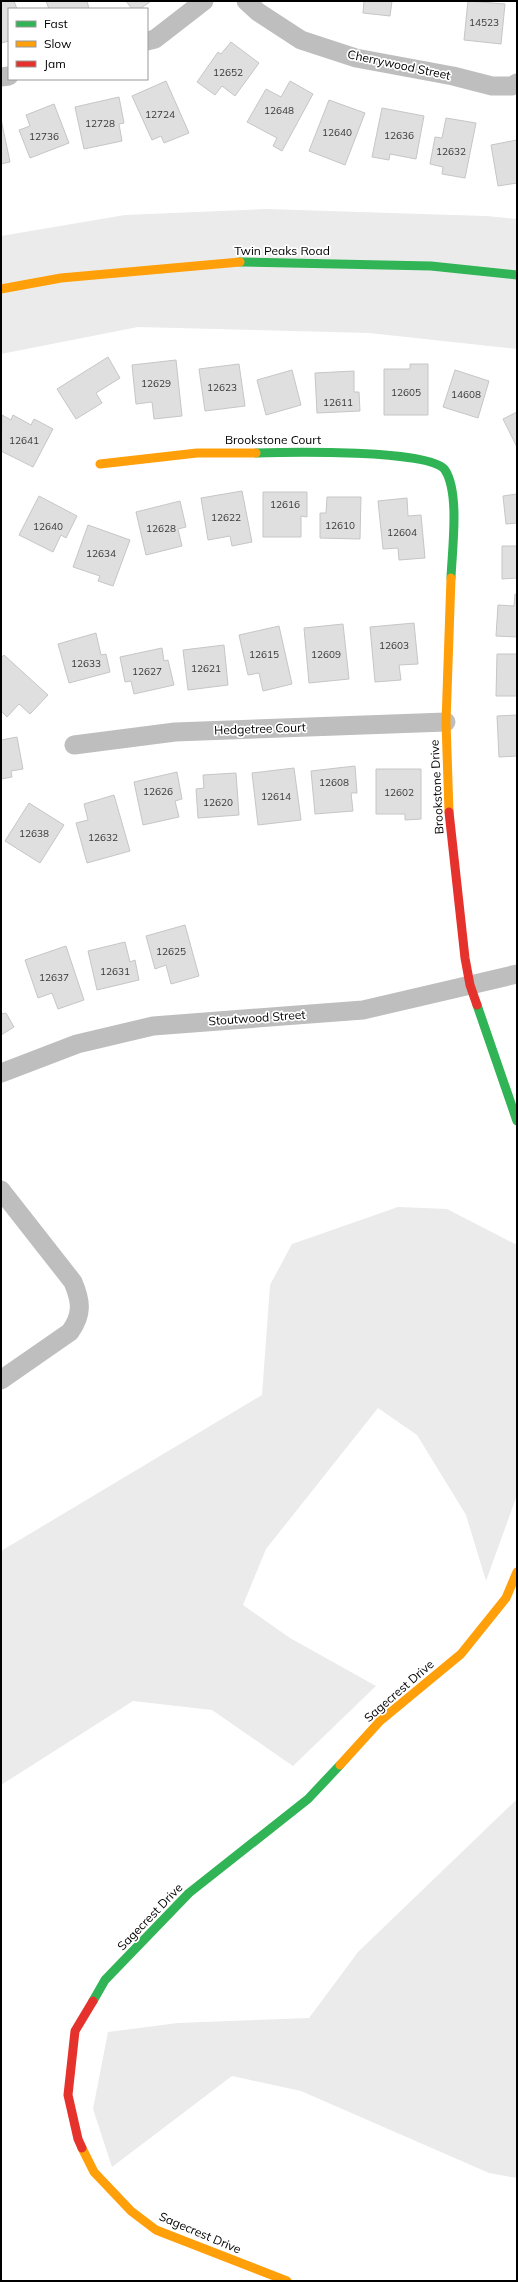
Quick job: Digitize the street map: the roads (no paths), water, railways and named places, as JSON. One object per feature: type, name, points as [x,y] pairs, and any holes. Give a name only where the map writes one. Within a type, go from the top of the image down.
[{"type":"street","points":[[148,42],[154,39],[204,1]]},
{"type":"street","name":"Cherrywood Street","points":[[246,1],[258,12],[301,40],[356,58],[445,74],[492,86],[512,86],[517,83]]},
{"type":"street","name":"Twin Peaks Road","points":[[1,289],[61,278],[250,261],[431,266],[517,275]]},
{"type":"street","name":"Brookstone Court","points":[[100,464],[197,453],[353,452],[433,462],[445,469]]},
{"type":"street","name":"Brookstone Drive","points":[[445,469],[454,494],[446,722],[447,796],[465,958],[470,985],[517,1121]]},
{"type":"street","name":"Hedgetree Court","points":[[74,744],[175,732],[446,722]]},
{"type":"street","name":"Stoutwood Street","points":[[1,1073],[77,1044],[152,1026],[363,1010],[517,974]]},
{"type":"street","points":[[1,1190],[73,1282],[79,1297],[80,1311],[76,1323],[70,1332],[1,1380]]},
{"type":"street","name":"Sagecrest Drive","points":[[288,2281],[156,2230],[131,2210],[94,2172],[78,2139],[68,2095],[76,2031],[105,1980],[189,1892],[308,1799],[380,1722],[461,1654],[506,1598],[517,1572]]}]
